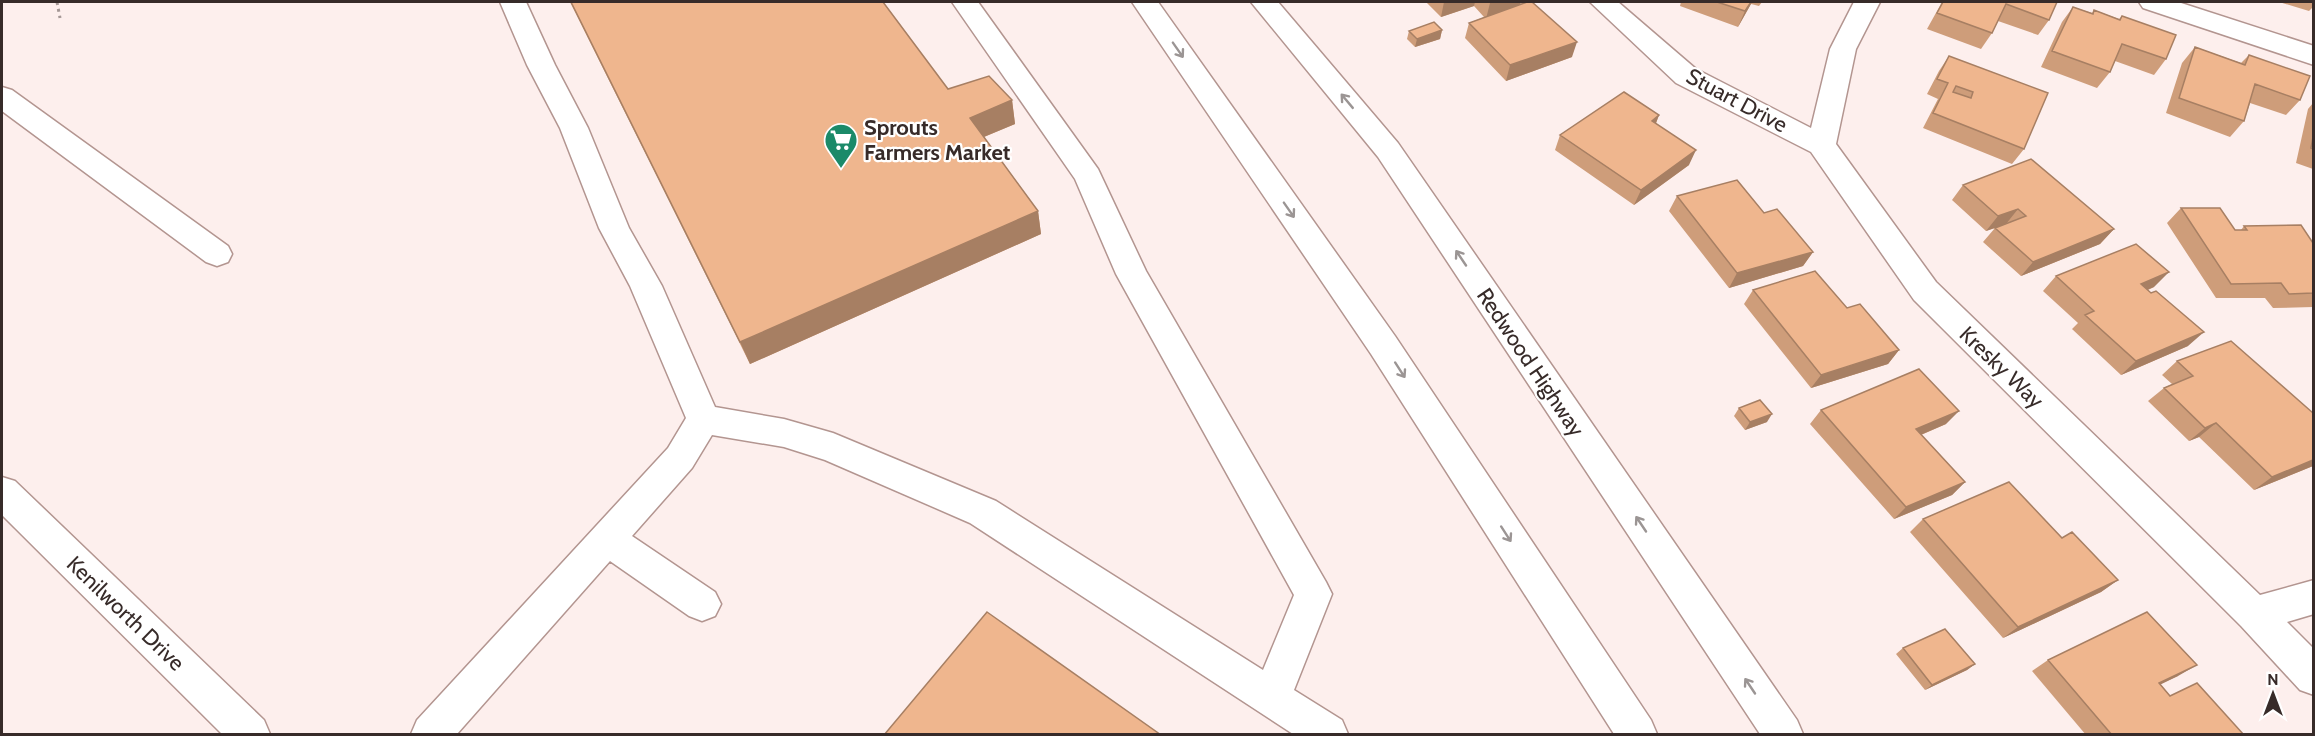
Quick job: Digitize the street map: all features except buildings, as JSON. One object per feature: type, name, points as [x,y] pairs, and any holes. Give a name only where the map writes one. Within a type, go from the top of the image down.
[{"type":"main road","points":[[513,2],[541,65],[574,128],[614,228],[646,286],[703,419]]},
{"type":"main road","points":[[965,2],[1088,176],[1132,274],[1313,594],[1272,697]]},
{"type":"main road","points":[[1145,2],[1383,345],[1637,735]]},
{"type":"main road","name":"Redwood Highway","points":[[1264,2],[1389,150],[1783,735]]},
{"type":"main road","name":"Stuart Drive","points":[[1603,2],[1686,76],[1821,145]]},
{"type":"main road","points":[[1821,145],[1843,49],[1868,2]]},
{"type":"main road","points":[[2152,2],[2313,56]]},
{"type":"main road","points":[[2,97],[217,254]]},
{"type":"main road","name":"Kresky Way","points":[[1821,145],[1925,291],[2254,614],[2313,677]]},
{"type":"main road","points":[[431,735],[680,458],[703,419]]},
{"type":"main road","points":[[703,419],[784,433],[833,448],[982,512],[1328,735]]},
{"type":"main road","name":"Kenilworth Drive","points":[[5,501],[250,735]]},
{"type":"main road","points":[[607,539],[702,604]]},
{"type":"main road","points":[[2254,614],[2313,597]]},
{"type":"path","points":[[57,2],[60,18]]},
{"type":"place","name":"Sprouts Farmers Market","points":[[841,169]]}]
